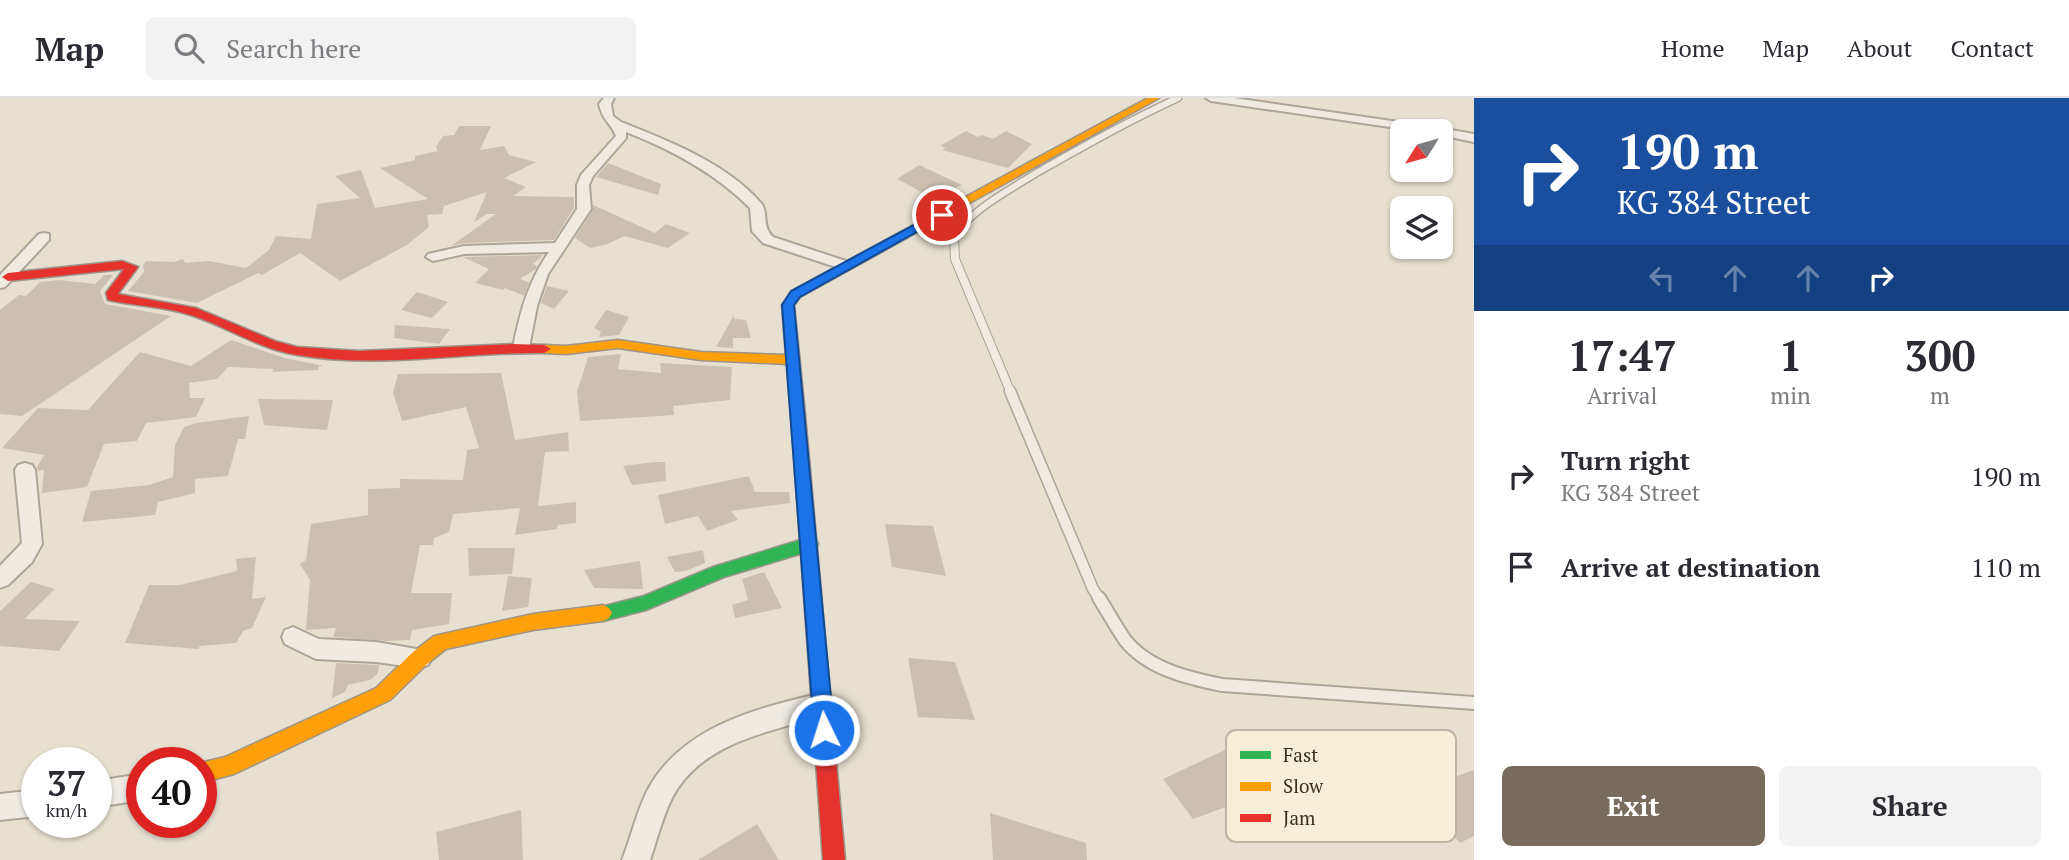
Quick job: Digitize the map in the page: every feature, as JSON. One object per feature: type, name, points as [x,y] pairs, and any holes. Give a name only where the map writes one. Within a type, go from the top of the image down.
[{"type":"street","points":[[609,98],[605,104],[608,118],[694,159],[720,175],[757,207],[759,231],[768,240],[847,266]]},
{"type":"street","points":[[834,860],[810,544],[792,360],[788,305],[790,300],[847,266],[1155,98]]},
{"type":"street","points":[[1211,98],[1390,124]]},
{"type":"street","points":[[521,348],[529,306],[541,274],[584,209],[583,185],[587,174],[620,142],[622,136],[617,124]]},
{"type":"street","points":[[1453,134],[1474,138]]},
{"type":"street","points":[[4,281],[44,237]]},
{"type":"street","points":[[433,257],[464,250],[558,247]]},
{"type":"street","points":[[4,281],[122,265],[132,267],[112,296],[190,310],[293,350],[372,355],[521,348],[566,350],[618,344],[701,356],[792,360]]},
{"type":"street","points":[[0,579],[24,556],[32,544],[25,470]]},
{"type":"street","points":[[217,770],[383,694],[420,658],[441,642],[474,633],[606,614],[646,603],[719,572],[810,544]]},
{"type":"street","points":[[293,637],[316,649],[376,652],[420,658]]},
{"type":"street","points":[[636,860],[665,786],[699,751],[752,721],[822,704]]},
{"type":"street","points":[[0,807],[21,805]]},
{"type":"lane","points":[[1178,98],[1089,144],[978,210],[956,232],[953,244],[954,259],[1093,589],[1127,642],[1157,665],[1181,677],[1222,685],[1474,703]]},
{"type":"building","points":[[459,126],[491,126],[480,150],[504,146],[509,155],[536,162],[504,178],[526,187],[513,196],[574,197],[574,208],[554,240],[464,243],[451,246],[496,214],[487,214],[474,222],[487,192],[444,206],[442,214],[427,215],[429,227],[407,245],[340,281],[300,253],[262,275],[258,273],[197,303],[128,291],[144,272],[143,265],[146,261],[175,262],[182,259],[186,263],[209,261],[246,268],[269,250],[276,236],[311,239],[317,204],[360,198],[335,176],[361,170],[375,208],[428,199],[380,168],[415,160],[415,156],[438,151],[436,147],[443,136],[454,135]]},
{"type":"building","points":[[966,131],[978,137],[982,135],[993,139],[1006,131],[1032,144],[1008,168],[942,150],[946,148],[940,146]]},
{"type":"building","points":[[608,163],[661,184],[658,195],[596,177]]},
{"type":"building","points":[[919,165],[962,185],[933,198],[897,179]]},
{"type":"building","points":[[593,205],[655,233],[666,224],[690,233],[668,248],[624,236],[608,244],[590,248],[575,238],[593,210]]},
{"type":"building","points":[[543,255],[533,264],[537,266],[536,269],[520,279],[529,282],[524,296],[505,288],[503,290],[475,283],[489,269],[463,257]]},
{"type":"building","points":[[104,275],[113,275],[100,291],[105,304],[171,316],[22,416],[0,414],[0,310],[19,295],[26,296],[40,282],[59,280],[95,284]]},
{"type":"building","points":[[547,286],[569,291],[554,309],[541,303]]},
{"type":"building","points":[[417,292],[448,302],[432,318],[401,310]]},
{"type":"building","points":[[606,310],[629,317],[619,335],[599,337],[601,332],[594,328]]},
{"type":"building","points":[[734,315],[734,319],[746,320],[751,338],[733,338],[733,348],[716,347]]},
{"type":"building","points":[[395,325],[450,329],[439,344],[394,338]]},
{"type":"building","points":[[231,340],[285,358],[324,366],[319,366],[318,370],[272,372],[274,369],[228,367],[217,379],[189,383],[190,398],[205,398],[196,417],[146,423],[137,441],[104,444],[87,487],[42,493],[44,470],[38,471],[37,467],[44,455],[2,448],[38,408],[88,410],[140,352],[191,366]]},
{"type":"building","points":[[621,354],[618,369],[661,373],[660,363],[732,367],[730,400],[673,406],[674,415],[580,421],[577,392],[588,357]]},
{"type":"building","points":[[501,373],[515,440],[568,432],[569,451],[545,452],[538,506],[576,502],[576,523],[558,525],[557,529],[515,535],[520,508],[453,514],[449,532],[434,538],[433,545],[420,545],[411,593],[452,593],[449,624],[412,630],[410,640],[387,641],[333,637],[336,628],[306,630],[310,580],[300,564],[306,560],[311,524],[368,515],[368,489],[400,488],[400,479],[463,480],[467,450],[479,448],[466,407],[402,421],[393,393],[398,374]]},
{"type":"building","points":[[258,399],[333,400],[327,430],[264,425]]},
{"type":"building","points":[[249,416],[245,439],[238,439],[228,476],[195,479],[195,493],[158,502],[155,515],[82,522],[91,491],[149,485],[173,477],[175,445],[184,427]]},
{"type":"building","points":[[665,462],[666,481],[632,485],[623,466]]},
{"type":"building","points":[[749,476],[755,492],[789,492],[790,503],[731,511],[738,520],[707,531],[698,516],[665,524],[658,495]]},
{"type":"building","points":[[885,524],[933,526],[946,576],[892,567]]},
{"type":"building","points":[[468,548],[515,548],[512,574],[469,576]]},
{"type":"building","points":[[703,550],[705,563],[686,571],[675,572],[667,557]]},
{"type":"building","points":[[256,557],[252,599],[266,597],[252,628],[243,631],[236,643],[200,646],[198,649],[125,643],[149,585],[180,585],[237,571],[236,559]]},
{"type":"building","points":[[640,561],[643,589],[594,588],[584,570]]},
{"type":"building","points":[[764,572],[782,608],[735,618],[732,605],[748,600],[742,579]]},
{"type":"building","points":[[508,576],[532,578],[528,607],[502,611]]},
{"type":"building","points":[[31,582],[55,589],[24,619],[80,621],[59,651],[0,646],[0,611]]},
{"type":"building","points":[[908,658],[955,662],[975,720],[918,717]]},
{"type":"building","points":[[336,663],[379,665],[378,673],[370,680],[348,685],[345,692],[332,698]]},
{"type":"building","points":[[1226,749],[1226,807],[1193,819],[1163,779]]},
{"type":"building","points":[[1474,770],[1474,836],[1460,843],[1456,838],[1456,776]]},
{"type":"building","points":[[521,810],[523,860],[439,860],[436,832]]},
{"type":"building","points":[[990,813],[1086,843],[1087,860],[993,860]]},
{"type":"building","points":[[757,824],[779,860],[698,860]]},
{"type":"traffic: fast","points":[[603,613],[646,603],[719,572],[810,544]]},
{"type":"traffic: slow","points":[[798,415],[788,305],[796,294],[1155,98]]},
{"type":"traffic: slow","points":[[544,349],[566,350],[618,344],[701,356],[792,360]]},
{"type":"traffic: slow","points":[[217,769],[383,694],[420,658],[441,642],[533,622],[603,613]]},
{"type":"traffic: jam","points":[[8,277],[122,265],[132,267],[112,293],[112,297],[191,311],[271,344],[297,351],[359,356],[482,349],[544,349]]},
{"type":"traffic: jam","points":[[798,415],[834,860]]},
{"type":"route","points":[[824,730],[788,305],[796,294],[942,215]]}]
